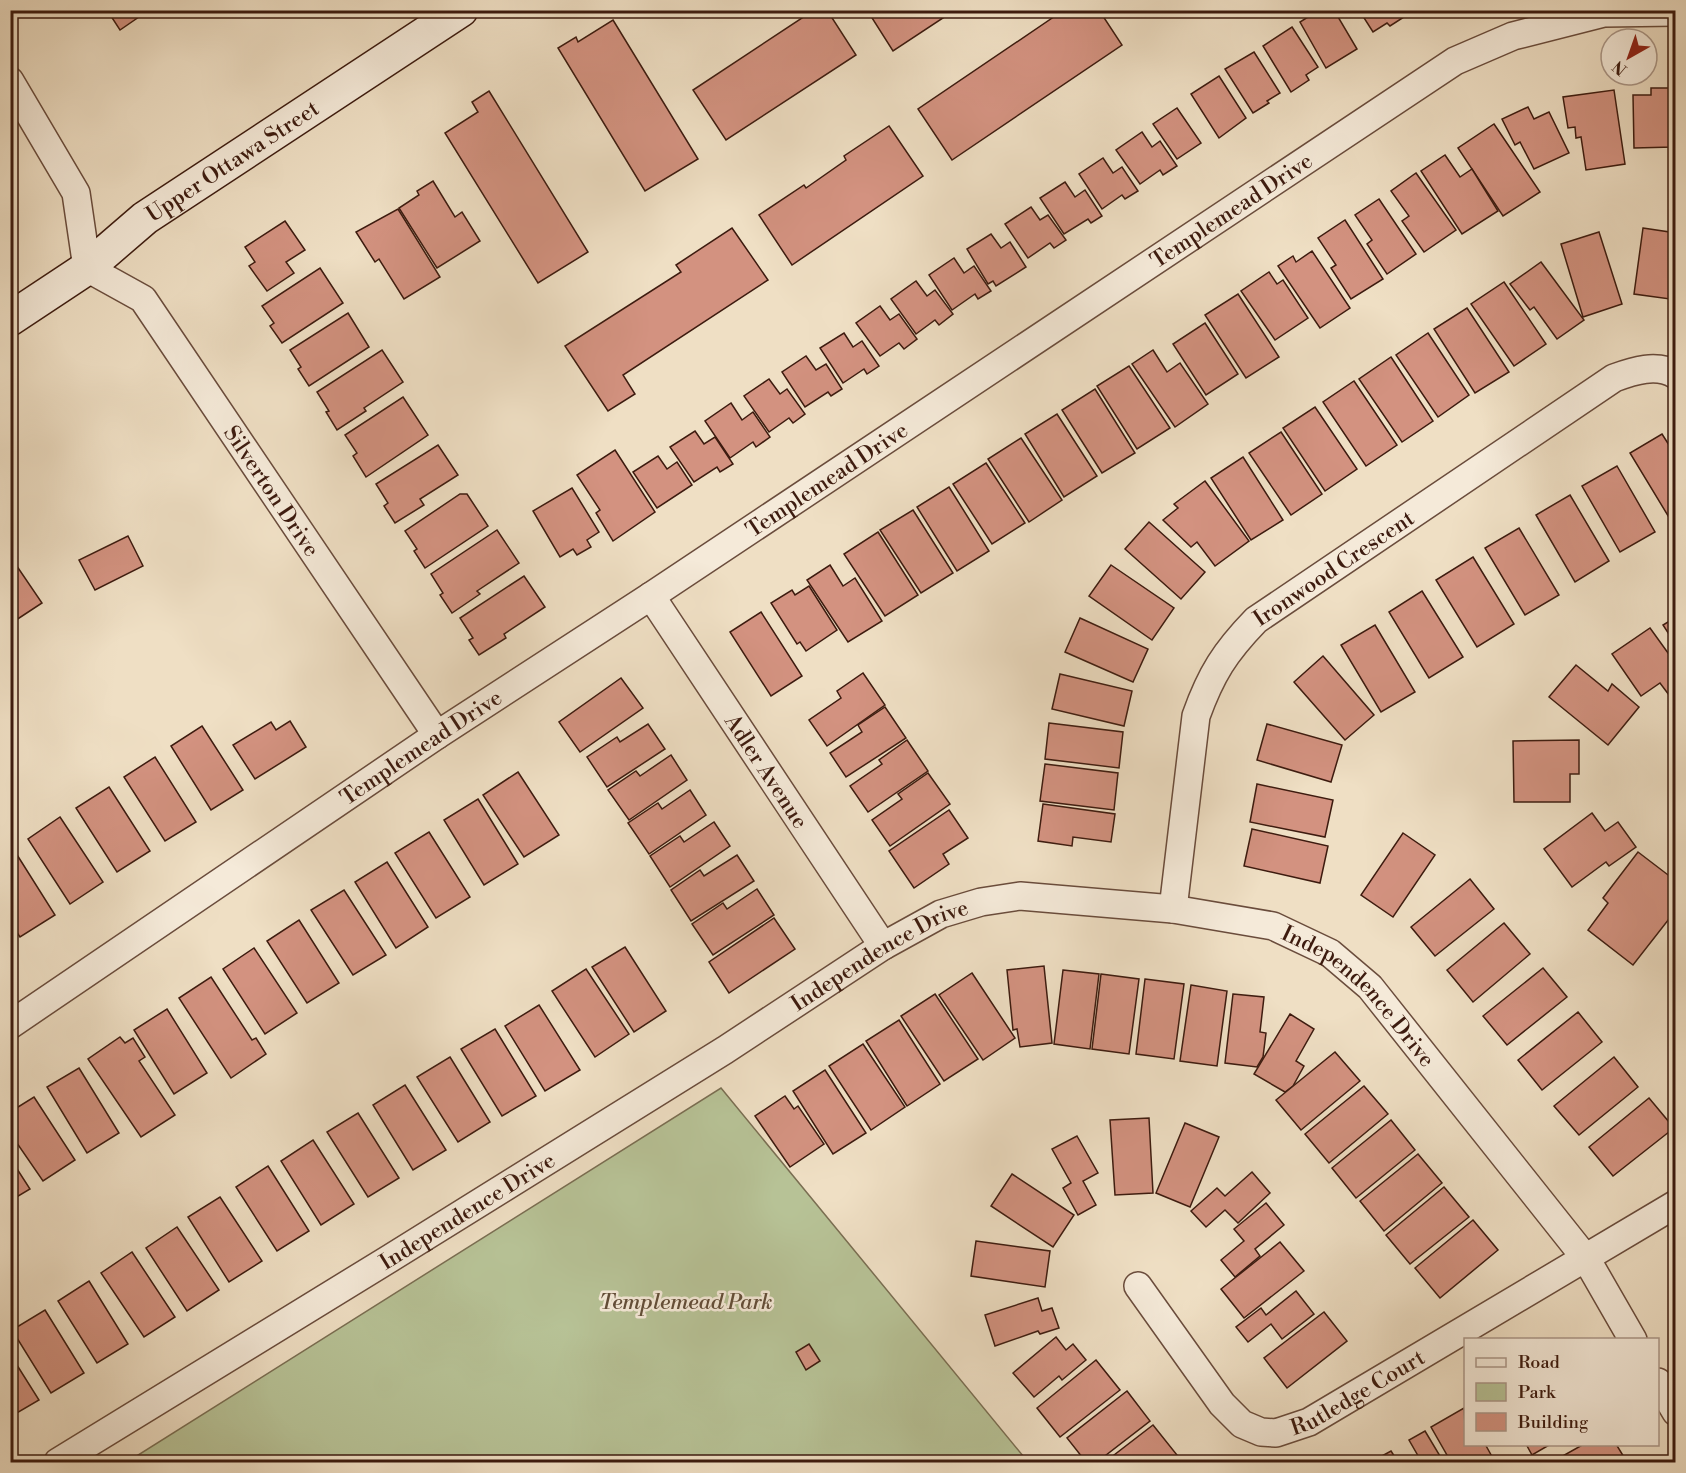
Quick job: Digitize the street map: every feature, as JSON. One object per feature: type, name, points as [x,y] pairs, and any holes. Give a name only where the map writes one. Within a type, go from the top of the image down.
[{"type":"main road","name":"Upper Ottawa Street","points":[[10,319],[87,268],[145,218],[461,10]]},
{"type":"street","name":"Templemead Drive","points":[[10,1025],[437,735],[651,596],[1455,61],[1513,36],[1604,13],[1676,12]]},
{"type":"street","points":[[10,81],[76,193],[87,268]]},
{"type":"street","name":"Silverton Drive","points":[[87,268],[143,299],[437,735]]},
{"type":"street","name":"Ironwood Crescent","points":[[1173,909],[1196,716],[1217,665],[1235,641],[1256,620],[1614,378],[1635,371],[1653,369],[1676,375]]},
{"type":"street","name":"Adler Avenue","points":[[651,596],[883,946]]},
{"type":"street","name":"Independence Drive","points":[[58,1462],[410,1247],[715,1056],[883,946],[941,914],[981,902],[1020,896],[1173,909],[1273,926],[1330,953],[1370,987],[1583,1258],[1632,1338]]},
{"type":"street","points":[[1583,1258],[1676,1203]]},
{"type":"street","name":"Rutledge Court","points":[[1138,1286],[1222,1404],[1242,1424],[1261,1432],[1276,1433],[1310,1422],[1583,1258]]},
{"type":"street","points":[[1659,1384],[1676,1412]]},
{"type":"green space","name":"Templemead Park","points":[[721,1088],[1028,1462],[127,1462]]},
{"type":"building","points":[[107,10],[149,10],[120,30]]},
{"type":"building","points":[[814,10],[827,10],[856,55],[726,140],[693,90]]},
{"type":"building","points":[[867,10],[943,10],[946,16],[893,51]]},
{"type":"building","points":[[1064,10],[1099,10],[1122,45],[952,160],[918,109]]},
{"type":"building","points":[[1319,10],[1334,10],[1357,49],[1326,68],[1300,22]]},
{"type":"building","points":[[1359,10],[1400,10],[1404,17],[1390,26],[1387,23],[1373,32]]},
{"type":"building","points":[[613,20],[698,159],[645,191],[558,48],[576,37],[578,42]]},
{"type":"building","points":[[1292,27],[1318,67],[1306,75],[1309,80],[1291,92],[1263,46]]},
{"type":"building","points":[[1254,52],[1280,93],[1253,113],[1225,69]]},
{"type":"building","points":[[1219,76],[1246,118],[1219,138],[1191,94]]},
{"type":"building","points":[[1651,88],[1676,88],[1673,147],[1634,148],[1633,95],[1651,95]]},
{"type":"building","points":[[1614,90],[1625,164],[1586,170],[1581,137],[1576,138],[1575,127],[1568,128],[1563,97]]},
{"type":"building","points":[[489,91],[588,252],[538,283],[445,133],[478,112],[472,102]]},
{"type":"building","points":[[1528,107],[1534,119],[1549,112],[1569,153],[1534,169],[1520,142],[1515,145],[1502,119]]},
{"type":"building","points":[[1177,108],[1201,143],[1177,159],[1153,124]]},
{"type":"building","points":[[1494,124],[1540,192],[1503,216],[1458,148]]},
{"type":"building","points":[[889,126],[923,176],[792,265],[759,215],[804,185],[806,188],[846,160],[844,156]]},
{"type":"building","points":[[1142,132],[1152,147],[1160,141],[1177,166],[1163,175],[1160,170],[1140,184],[1116,150]]},
{"type":"building","points":[[1445,155],[1460,177],[1472,169],[1498,211],[1462,234],[1421,171]]},
{"type":"building","points":[[1103,158],[1113,173],[1122,167],[1138,191],[1125,199],[1122,195],[1102,209],[1079,174]]},
{"type":"building","points":[[1416,173],[1456,230],[1424,252],[1402,221],[1409,216],[1391,191]]},
{"type":"building","points":[[433,181],[455,217],[462,212],[480,241],[437,268],[399,208],[419,195],[417,191]]},
{"type":"building","points":[[1065,182],[1075,197],[1085,190],[1102,216],[1091,223],[1088,219],[1064,234],[1040,198]]},
{"type":"building","points":[[1379,199],[1416,254],[1387,274],[1367,244],[1372,240],[1355,215]]},
{"type":"building","points":[[1031,207],[1040,220],[1048,215],[1066,240],[1054,248],[1050,243],[1028,258],[1005,224]]},
{"type":"building","points":[[398,209],[440,277],[404,299],[379,259],[375,262],[356,232]]},
{"type":"building","points":[[1345,220],[1383,279],[1351,299],[1331,268],[1336,265],[1318,238]]},
{"type":"building","points":[[285,221],[305,250],[286,262],[294,273],[267,291],[249,266],[255,262],[245,247]]},
{"type":"building","points":[[732,228],[768,280],[623,375],[635,394],[608,411],[565,346],[681,272],[676,265]]},
{"type":"building","points":[[1643,228],[1676,233],[1676,263],[1670,299],[1634,294]]},
{"type":"building","points":[[1599,232],[1622,304],[1583,317],[1561,244]]},
{"type":"building","points":[[991,234],[1001,248],[1010,242],[1026,267],[996,286],[993,281],[988,284],[967,249]]},
{"type":"building","points":[[1312,251],[1350,308],[1320,328],[1278,266],[1293,256],[1296,262]]},
{"type":"building","points":[[954,258],[964,273],[974,266],[991,291],[978,299],[975,294],[952,310],[929,275]]},
{"type":"building","points":[[1541,262],[1584,320],[1557,339],[1534,307],[1530,310],[1510,284]]},
{"type":"building","points":[[320,268],[343,303],[282,343],[270,326],[274,323],[262,306]]},
{"type":"building","points":[[1269,272],[1277,284],[1283,280],[1308,318],[1275,340],[1241,291]]},
{"type":"building","points":[[916,281],[927,296],[935,290],[953,314],[939,325],[935,320],[916,334],[891,299]]},
{"type":"building","points":[[1504,282],[1546,344],[1514,366],[1471,304]]},
{"type":"building","points":[[1238,294],[1279,357],[1246,378],[1205,315]]},
{"type":"building","points":[[880,306],[890,320],[899,314],[917,339],[904,349],[899,343],[880,356],[856,323]]},
{"type":"building","points":[[1467,308],[1509,372],[1475,393],[1434,329]]},
{"type":"building","points":[[348,313],[369,347],[309,386],[290,350]]},
{"type":"building","points":[[1205,323],[1238,374],[1206,395],[1173,344]]},
{"type":"building","points":[[844,333],[853,347],[862,341],[879,366],[867,374],[864,369],[843,383],[820,348]]},
{"type":"building","points":[[1428,333],[1469,395],[1438,417],[1396,355]]},
{"type":"building","points":[[382,350],[403,382],[364,408],[366,411],[337,430],[317,392]]},
{"type":"building","points":[[1153,350],[1167,372],[1180,363],[1208,404],[1175,427],[1132,364]]},
{"type":"building","points":[[806,356],[816,370],[826,364],[842,389],[831,396],[828,392],[805,407],[782,372]]},
{"type":"building","points":[[1391,357],[1433,421],[1402,442],[1359,379]]},
{"type":"building","points":[[1129,366],[1170,428],[1137,449],[1097,386]]},
{"type":"building","points":[[769,379],[780,394],[787,389],[805,414],[793,423],[789,418],[769,432],[744,396]]},
{"type":"building","points":[[1354,381],[1397,445],[1366,466],[1323,402]]},
{"type":"building","points":[[1095,389],[1135,453],[1102,473],[1062,410]]},
{"type":"building","points":[[403,397],[428,435],[366,477],[353,456],[357,453],[345,435]]},
{"type":"building","points":[[731,403],[742,420],[753,412],[770,437],[756,447],[753,442],[730,458],[705,421]]},
{"type":"building","points":[[1315,407],[1357,469],[1325,491],[1283,428]]},
{"type":"building","points":[[1057,414],[1097,476],[1064,497],[1025,434]]},
{"type":"building","points":[[695,431],[704,444],[715,437],[733,464],[720,472],[717,467],[694,482],[670,447]]},
{"type":"building","points":[[1281,432],[1322,494],[1291,515],[1249,453]]},
{"type":"building","points":[[1662,434],[1676,456],[1676,516],[1670,519],[1630,453]]},
{"type":"building","points":[[1021,438],[1062,500],[1029,522],[988,459]]},
{"type":"building","points":[[438,445],[458,475],[420,499],[424,505],[395,523],[384,506],[388,503],[376,484]]},
{"type":"building","points":[[615,450],[655,512],[613,541],[596,513],[600,510],[577,475]]},
{"type":"building","points":[[658,456],[667,469],[677,462],[692,485],[657,508],[633,472]]},
{"type":"building","points":[[1243,457],[1283,520],[1251,540],[1211,478]]},
{"type":"building","points":[[986,463],[1025,523],[992,544],[953,484]]},
{"type":"building","points":[[1617,466],[1655,532],[1620,552],[1582,486]]},
{"type":"building","points":[[1205,481],[1249,541],[1215,566],[1197,542],[1191,547],[1163,520],[1178,508],[1174,504]]},
{"type":"building","points":[[949,487],[989,551],[957,571],[917,507]]},
{"type":"building","points":[[572,488],[599,532],[587,540],[591,547],[577,555],[573,549],[560,557],[533,511]]},
{"type":"building","points":[[460,494],[467,494],[488,526],[425,568],[414,551],[417,549],[405,531]]},
{"type":"building","points":[[1570,495],[1609,561],[1575,582],[1536,515]]},
{"type":"building","points":[[913,510],[953,573],[921,593],[880,530]]},
{"type":"building","points":[[1149,522],[1205,572],[1181,599],[1125,549]]},
{"type":"building","points":[[1519,528],[1559,595],[1525,615],[1485,548]]},
{"type":"building","points":[[497,530],[519,563],[477,591],[480,594],[452,613],[440,595],[443,593],[431,574]]},
{"type":"building","points":[[878,532],[918,595],[885,616],[844,554]]},
{"type":"building","points":[[128,536],[143,566],[95,590],[79,560]]},
{"type":"building","points":[[10,556],[42,603],[10,624]]},
{"type":"building","points":[[1473,557],[1514,624],[1477,647],[1436,580]]},
{"type":"building","points":[[830,565],[843,586],[855,578],[882,621],[848,642],[807,580]]},
{"type":"building","points":[[1111,565],[1174,608],[1152,640],[1089,596]]},
{"type":"building","points":[[524,576],[545,607],[504,634],[506,638],[479,655],[469,640],[473,638],[460,618]]},
{"type":"building","points":[[809,586],[837,630],[806,651],[800,642],[797,644],[771,603],[792,590],[795,595]]},
{"type":"building","points":[[1422,591],[1463,657],[1429,678],[1389,612]]},
{"type":"building","points":[[761,612],[802,676],[771,696],[730,632]]},
{"type":"building","points":[[1676,617],[1676,645],[1663,625]]},
{"type":"building","points":[[1080,618],[1148,649],[1133,682],[1065,652]]},
{"type":"building","points":[[1375,625],[1415,692],[1381,712],[1341,645]]},
{"type":"building","points":[[1650,628],[1676,664],[1676,691],[1669,695],[1660,683],[1641,696],[1612,654]]},
{"type":"building","points":[[1323,656],[1374,715],[1345,740],[1294,682]]},
{"type":"building","points":[[1576,665],[1608,691],[1612,684],[1639,707],[1608,745],[1549,697]]},
{"type":"building","points":[[863,673],[885,705],[827,746],[809,720],[841,698],[837,691]]},
{"type":"building","points":[[1060,674],[1132,691],[1124,726],[1052,709]]},
{"type":"building","points":[[621,678],[643,708],[580,752],[559,722]]},
{"type":"building","points":[[885,707],[906,738],[846,777],[830,753],[862,732],[858,725]]},
{"type":"building","points":[[290,721],[306,747],[255,779],[233,745],[271,722],[276,730]]},
{"type":"building","points":[[1049,723],[1123,732],[1119,768],[1045,759]]},
{"type":"building","points":[[648,724],[665,749],[607,787],[587,757],[617,737],[620,742]]},
{"type":"building","points":[[1267,724],[1342,745],[1331,782],[1257,760]]},
{"type":"building","points":[[202,726],[243,790],[211,810],[171,746]]},
{"type":"building","points":[[907,740],[928,771],[868,812],[850,786],[882,764],[879,760]]},
{"type":"building","points":[[1579,740],[1579,774],[1570,774],[1570,802],[1514,802],[1513,741]]},
{"type":"building","points":[[671,755],[687,780],[629,820],[608,790],[636,771],[640,776]]},
{"type":"building","points":[[155,757],[196,822],[165,841],[124,777]]},
{"type":"building","points":[[1045,764],[1118,773],[1114,810],[1040,801]]},
{"type":"building","points":[[518,772],[559,835],[524,857],[483,795]]},
{"type":"building","points":[[928,773],[950,804],[890,846],[872,820],[902,799],[898,794]]},
{"type":"building","points":[[1257,784],[1333,800],[1325,837],[1250,822]]},
{"type":"building","points":[[109,787],[150,851],[117,872],[76,808]]},
{"type":"building","points":[[690,790],[706,815],[649,854],[628,823],[658,803],[662,809]]},
{"type":"building","points":[[478,799],[518,864],[484,885],[444,820]]},
{"type":"building","points":[[1043,804],[1115,814],[1111,842],[1073,837],[1072,846],[1038,841]]},
{"type":"building","points":[[949,810],[968,838],[943,854],[949,864],[914,888],[889,851]]},
{"type":"building","points":[[1592,813],[1605,831],[1618,822],[1636,847],[1609,866],[1606,862],[1572,887],[1544,849]]},
{"type":"building","points":[[60,817],[103,882],[70,904],[28,839]]},
{"type":"building","points":[[714,822],[730,846],[670,887],[650,856],[680,836],[684,842]]},
{"type":"building","points":[[1252,829],[1328,846],[1320,883],[1244,866]]},
{"type":"building","points":[[429,832],[470,897],[436,918],[395,853]]},
{"type":"building","points":[[1403,833],[1435,855],[1393,917],[1361,895]]},
{"type":"building","points":[[14,850],[55,915],[20,937],[10,922],[10,852]]},
{"type":"building","points":[[1638,852],[1676,881],[1676,910],[1633,965],[1588,930],[1608,903],[1603,898]]},
{"type":"building","points":[[737,855],[754,881],[691,921],[671,890],[700,870],[704,876]]},
{"type":"building","points":[[387,862],[428,927],[396,948],[355,882]]},
{"type":"building","points":[[1470,879],[1494,909],[1435,956],[1411,927]]},
{"type":"building","points":[[757,889],[774,915],[713,955],[692,924],[723,903],[727,909]]},
{"type":"building","points":[[344,890],[386,955],[353,975],[311,910]]},
{"type":"building","points":[[774,918],[795,949],[729,993],[709,962]]},
{"type":"building","points":[[299,920],[339,983],[307,1003],[267,941]]},
{"type":"building","points":[[1504,923],[1530,954],[1473,1002],[1447,970]]},
{"type":"building","points":[[625,947],[666,1011],[634,1032],[592,967]]},
{"type":"building","points":[[254,948],[297,1013],[265,1034],[223,969]]},
{"type":"building","points":[[1044,966],[1052,1043],[1020,1047],[1017,1029],[1013,1030],[1007,970]]},
{"type":"building","points":[[1543,968],[1567,997],[1507,1045],[1483,1016]]},
{"type":"building","points":[[586,969],[629,1034],[595,1057],[552,991]]},
{"type":"building","points":[[1063,970],[1099,974],[1090,1049],[1054,1044]]},
{"type":"building","points":[[972,973],[1015,1038],[983,1060],[939,995]]},
{"type":"building","points":[[1101,974],[1139,979],[1129,1054],[1092,1049]]},
{"type":"building","points":[[211,977],[252,1040],[256,1038],[266,1054],[231,1078],[179,998]]},
{"type":"building","points":[[1145,979],[1184,984],[1174,1059],[1136,1054]]},
{"type":"building","points":[[1191,985],[1227,991],[1217,1066],[1180,1061]]},
{"type":"building","points":[[935,994],[978,1059],[944,1081],[901,1016]]},
{"type":"building","points":[[1233,994],[1264,997],[1260,1032],[1266,1033],[1263,1057],[1257,1067],[1225,1063]]},
{"type":"building","points":[[539,1005],[580,1070],[545,1091],[505,1026]]},
{"type":"building","points":[[167,1009],[207,1073],[174,1094],[134,1030]]},
{"type":"building","points":[[1578,1012],[1602,1042],[1542,1090],[1518,1060]]},
{"type":"building","points":[[1290,1014],[1314,1029],[1296,1061],[1304,1066],[1293,1086],[1285,1092],[1254,1074]]},
{"type":"building","points":[[899,1020],[940,1084],[907,1106],[866,1041]]},
{"type":"building","points":[[495,1029],[536,1096],[502,1116],[461,1049]]},
{"type":"building","points":[[120,1037],[125,1043],[133,1038],[145,1057],[139,1061],[175,1115],[141,1137],[88,1059]]},
{"type":"building","points":[[863,1044],[905,1107],[871,1130],[829,1066]]},
{"type":"building","points":[[1335,1052],[1360,1081],[1301,1130],[1276,1100]]},
{"type":"building","points":[[450,1057],[490,1122],[458,1142],[417,1077]]},
{"type":"building","points":[[1614,1057],[1638,1087],[1579,1135],[1554,1106]]},
{"type":"building","points":[[79,1068],[119,1133],[87,1153],[47,1087]]},
{"type":"building","points":[[825,1070],[866,1133],[833,1154],[793,1091]]},
{"type":"building","points":[[405,1085],[446,1150],[413,1170],[373,1105]]},
{"type":"building","points":[[1364,1086],[1388,1114],[1329,1163],[1305,1134]]},
{"type":"building","points":[[785,1096],[794,1109],[798,1106],[824,1144],[790,1167],[755,1116]]},
{"type":"building","points":[[34,1097],[75,1160],[43,1181],[10,1133],[10,1112]]},
{"type":"building","points":[[1649,1098],[1674,1128],[1613,1176],[1589,1147]]},
{"type":"building","points":[[358,1113],[399,1178],[368,1197],[327,1132]]},
{"type":"building","points":[[1149,1118],[1153,1193],[1115,1195],[1110,1120]]},
{"type":"building","points":[[1391,1120],[1415,1150],[1356,1198],[1332,1168]]},
{"type":"building","points":[[1185,1123],[1219,1137],[1190,1207],[1156,1193]]},
{"type":"building","points":[[1077,1136],[1098,1173],[1083,1181],[1096,1205],[1078,1215],[1063,1188],[1071,1183],[1052,1149]]},
{"type":"building","points":[[313,1140],[354,1204],[321,1225],[281,1161]]},
{"type":"building","points":[[1418,1154],[1442,1183],[1384,1231],[1360,1201]]},
{"type":"building","points":[[10,1158],[30,1189],[10,1201]]},
{"type":"building","points":[[268,1166],[309,1231],[277,1251],[236,1187]]},
{"type":"building","points":[[1252,1172],[1270,1193],[1238,1223],[1225,1210],[1206,1227],[1191,1211],[1217,1188],[1225,1196]]},
{"type":"building","points":[[1012,1174],[1074,1215],[1053,1247],[991,1206]]},
{"type":"building","points":[[1444,1187],[1469,1217],[1410,1264],[1386,1235]]},
{"type":"building","points":[[220,1197],[262,1261],[229,1282],[188,1217]]},
{"type":"building","points":[[1266,1203],[1284,1225],[1255,1249],[1260,1256],[1235,1277],[1221,1260],[1244,1241],[1234,1229]]},
{"type":"building","points":[[1473,1220],[1498,1250],[1440,1298],[1415,1268]]},
{"type":"building","points":[[177,1227],[219,1290],[187,1311],[146,1248]]},
{"type":"building","points":[[976,1241],[1050,1251],[1045,1287],[971,1276]]},
{"type":"building","points":[[1280,1242],[1304,1271],[1244,1318],[1221,1289]]},
{"type":"building","points":[[132,1252],[175,1317],[144,1337],[101,1273]]},
{"type":"building","points":[[89,1281],[128,1344],[97,1363],[58,1301]]},
{"type":"building","points":[[1296,1291],[1314,1314],[1282,1339],[1271,1324],[1248,1342],[1236,1327],[1261,1308],[1266,1315]]},
{"type":"building","points":[[1038,1298],[1042,1311],[1052,1308],[1059,1328],[1040,1334],[1038,1331],[995,1346],[985,1315]]},
{"type":"building","points":[[45,1310],[84,1373],[51,1393],[12,1330]]},
{"type":"building","points":[[1324,1312],[1347,1341],[1287,1388],[1264,1358]]},
{"type":"building","points":[[1056,1337],[1066,1350],[1073,1344],[1086,1360],[1062,1380],[1059,1376],[1034,1397],[1013,1373]]},
{"type":"building","points":[[809,1344],[820,1361],[806,1370],[796,1352]]},
{"type":"building","points":[[10,1354],[39,1400],[10,1417]]},
{"type":"building","points":[[1096,1360],[1120,1390],[1060,1437],[1037,1408]]},
{"type":"building","points":[[1127,1391],[1150,1421],[1097,1462],[1086,1462],[1067,1438]]},
{"type":"building","points":[[1464,1408],[1464,1446],[1486,1446],[1495,1462],[1451,1462],[1431,1427]]},
{"type":"building","points":[[1153,1425],[1177,1455],[1167,1462],[1105,1462]]},
{"type":"building","points":[[1425,1431],[1440,1456],[1434,1460],[1436,1462],[1419,1462],[1421,1461],[1409,1440]]},
{"type":"building","points":[[1527,1446],[1548,1446],[1532,1455]]},
{"type":"building","points":[[1580,1446],[1617,1446],[1627,1462],[1552,1462]]},
{"type":"building","points":[[1391,1451],[1398,1462],[1371,1462]]}]
